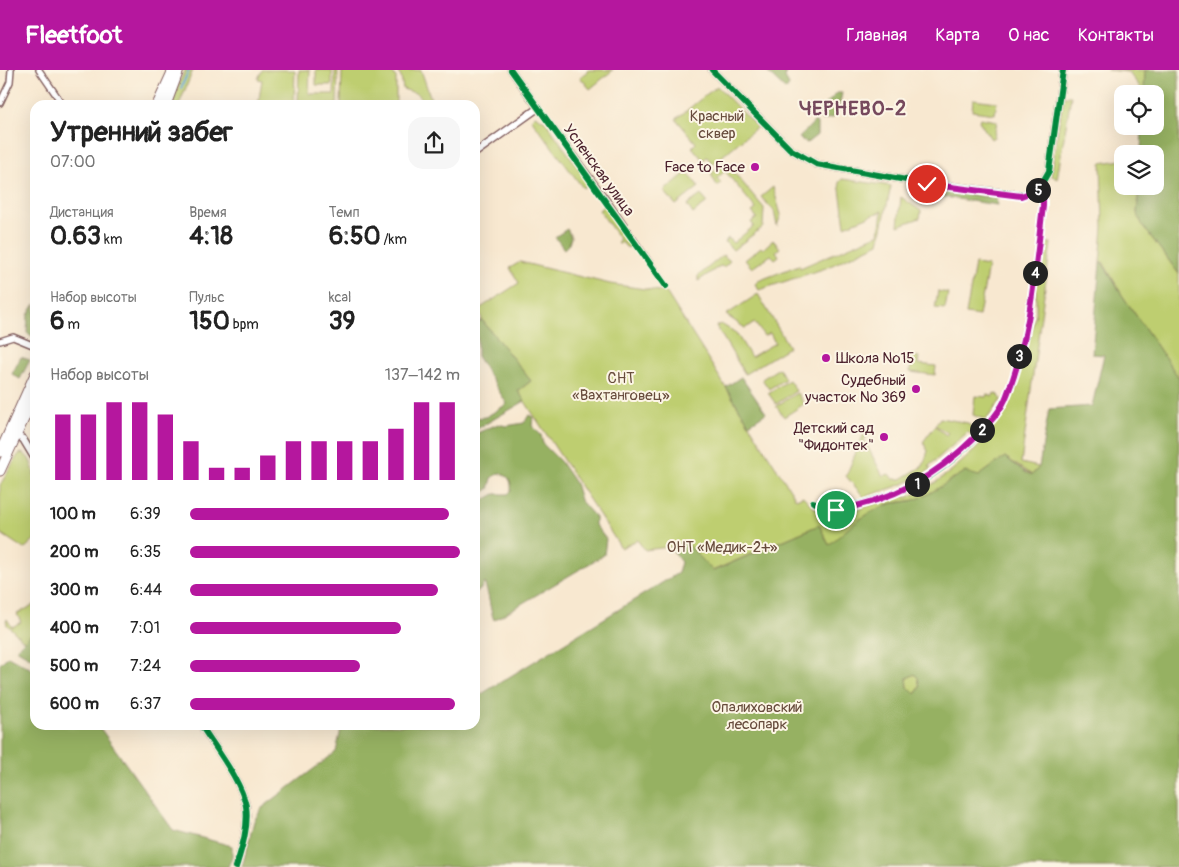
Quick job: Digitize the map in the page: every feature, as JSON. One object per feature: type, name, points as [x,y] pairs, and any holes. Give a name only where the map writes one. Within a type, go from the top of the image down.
[{"type":"main road","points":[[159,100],[173,70]]},
{"type":"main road","points":[[168,100],[180,70]]},
{"type":"main road","points":[[0,471],[30,388]]},
{"type":"main road","points":[[0,452],[13,434],[30,403]]},
{"type":"street","points":[[0,103],[10,82],[11,70]]},
{"type":"street","points":[[39,70],[60,100]]},
{"type":"street","name":"Успенская улица","points":[[512,70],[666,286]]},
{"type":"street","points":[[712,70],[790,149],[816,164],[850,172],[1021,196],[1038,190],[1049,171],[1062,70]]},
{"type":"street","points":[[480,149],[538,108]]},
{"type":"street","points":[[813,502],[836,510],[843,509],[916,484],[963,450],[997,413],[1007,395],[1025,333],[1043,206],[1043,199],[1038,190]]},
{"type":"street","points":[[0,341],[13,337],[30,344]]},
{"type":"street","points":[[13,434],[23,439],[30,451]]},
{"type":"street","points":[[204,730],[241,792],[246,807],[244,835],[236,867]]},
{"type":"green space","points":[[185,70],[193,70],[181,100],[171,100]]},
{"type":"green space","points":[[262,70],[295,70],[294,100],[259,100],[262,80],[258,79]]},
{"type":"green space","points":[[299,70],[310,70],[309,94],[334,94],[335,70],[338,70],[337,100],[298,100]]},
{"type":"green space","points":[[316,70],[332,70],[332,85],[316,85]]},
{"type":"green space","points":[[342,70],[389,70],[396,77],[396,100],[341,100]]},
{"type":"green space","points":[[396,70],[421,70],[431,100],[423,100],[418,94],[403,89],[401,77]]},
{"type":"green space","points":[[589,70],[613,70],[590,89],[580,77]]},
{"type":"green space","points":[[786,70],[785,78],[789,85],[786,90],[766,71]]},
{"type":"green space","points":[[1107,70],[1145,70],[1144,85],[1138,85],[1128,72]]},
{"type":"green space","points":[[1145,70],[1179,70],[1179,274],[1143,226],[1137,213],[1138,195],[1164,195],[1164,145],[1141,145],[1142,135],[1164,135],[1164,85],[1144,85]]},
{"type":"green space","name":"Красный сквер","points":[[717,86],[757,127],[713,164],[707,157],[703,160],[692,147],[696,143],[676,119]]},
{"type":"green space","points":[[837,93],[842,93],[838,112],[832,118],[822,120],[816,114]]},
{"type":"green space","points":[[1063,96],[1071,96],[1057,179],[1051,175]]},
{"type":"green space","points":[[973,99],[997,102],[995,114],[972,111]]},
{"type":"green space","points":[[535,115],[545,121],[589,183],[583,188],[531,119]]},
{"type":"green space","points":[[980,118],[997,121],[994,137],[991,139],[979,121]]},
{"type":"green space","points":[[815,121],[817,123],[817,135],[807,143],[799,138]]},
{"type":"green space","points":[[1114,161],[1114,195],[1138,195],[1137,213],[1143,226],[1179,274],[1179,378],[1122,295],[1103,262],[1100,263],[1103,227],[1101,163]]},
{"type":"green space","points":[[723,163],[727,164],[764,208],[763,227],[733,250],[725,242],[728,238],[733,243],[754,226],[751,222],[757,218],[752,212],[756,209],[725,171],[717,178],[721,183],[717,186],[711,174]]},
{"type":"green space","points":[[687,172],[699,187],[676,205],[664,191]]},
{"type":"green space","points":[[842,179],[891,186],[879,243],[826,268],[759,290],[755,284],[758,281],[799,265],[800,268],[879,234],[882,211],[845,226],[839,182]]},
{"type":"green space","points":[[773,187],[781,215],[777,226],[774,211],[761,197]]},
{"type":"green space","points":[[929,189],[996,198],[997,205],[937,196]]},
{"type":"green space","points":[[701,195],[707,202],[693,214],[687,205]]},
{"type":"green space","points":[[901,197],[921,211],[920,218],[898,226]]},
{"type":"green space","points":[[605,205],[635,248],[626,247],[622,242],[618,244],[617,242],[620,240],[599,210]]},
{"type":"green space","points":[[567,229],[571,237],[569,244],[564,249],[555,237]]},
{"type":"green space","points":[[773,240],[780,248],[776,251],[779,256],[775,259],[771,255],[752,268],[745,260],[761,247],[763,249]]},
{"type":"green space","name":"СНТ «Вахтанговец»","points":[[1044,243],[1051,243],[1021,463],[1039,467],[1032,475],[1005,457],[979,476],[953,478],[941,489],[915,500],[887,504],[862,518],[829,545],[819,525],[712,571],[682,543],[645,550],[637,540],[621,548],[518,391],[531,381],[482,320],[480,313],[480,308],[519,283],[510,268],[520,262],[610,284],[666,292],[796,499],[803,496],[813,507],[830,514],[831,521],[856,515],[856,510],[904,494],[906,498],[918,493],[950,472],[987,438],[983,434],[1008,403],[1021,368],[1036,313],[1036,287]]},
{"type":"green space","points":[[723,255],[730,261],[724,267],[720,266],[698,281],[698,276]]},
{"type":"green space","name":"Опалиховский лесопарк","points":[[1102,262],[1122,295],[1179,378],[1179,867],[242,867],[254,821],[262,808],[336,752],[341,730],[480,730],[480,695],[678,573],[681,562],[670,548],[685,541],[713,571],[819,525],[829,545],[856,522],[879,508],[917,499],[965,472],[979,476],[1005,457],[1032,475],[1039,467],[1049,409],[1092,406],[1104,355],[1092,354],[1100,263]],"holes":[[[915,674],[920,687],[915,694],[908,687],[907,678]]]},
{"type":"green space","points":[[975,264],[988,266],[979,316],[966,314]]},
{"type":"green space","points":[[938,291],[948,293],[945,309],[935,308]]},
{"type":"green space","points":[[758,294],[789,347],[745,374],[716,326],[721,324],[736,333],[751,357],[775,343],[770,333],[764,336],[755,323],[745,328],[726,315]]},
{"type":"green space","points":[[30,312],[30,335],[27,333],[28,315]]},
{"type":"green space","points":[[482,320],[531,381],[518,391],[525,401],[480,427],[480,418],[486,417],[507,404],[480,361],[480,321]]},
{"type":"green space","points":[[912,356],[919,357],[918,364],[936,366],[935,375],[910,372]]},
{"type":"green space","points":[[21,357],[30,360],[20,379],[12,374]]},
{"type":"green space","points":[[779,368],[785,379],[769,389],[762,379]]},
{"type":"green space","points":[[741,377],[766,413],[749,424],[726,387]]},
{"type":"green space","points":[[789,380],[796,391],[776,404],[768,393]]},
{"type":"green space","points":[[797,393],[804,404],[784,417],[776,406]]},
{"type":"green space","points":[[994,393],[999,395],[1001,400],[986,420],[973,415],[975,396],[986,397],[987,394],[993,396]]},
{"type":"green space","points":[[529,415],[533,417],[532,426],[541,435],[543,444],[560,461],[575,483],[580,500],[595,517],[595,525],[606,539],[604,555],[494,620],[484,583],[480,590],[480,502],[495,494],[508,494],[511,491],[511,484],[507,477],[499,473],[492,478],[489,489],[480,494],[480,432],[498,424],[506,426],[524,423]]},
{"type":"green space","points":[[940,418],[968,423],[974,431],[972,435],[968,432],[929,466],[931,469],[915,479],[864,497],[846,476],[865,431],[867,436],[864,440],[883,476],[889,474],[893,479],[901,479],[923,466],[928,451],[923,442],[935,426],[946,435],[948,433],[935,425]]},
{"type":"green space","points":[[21,453],[28,457],[30,462],[30,544],[24,549],[0,533],[0,485]]},
{"type":"green space","points":[[30,607],[30,635],[24,641],[7,625],[7,619],[12,627],[21,622],[17,614]]},
{"type":"green space","points":[[30,635],[30,657],[16,649]]},
{"type":"green space","points":[[8,656],[30,668],[30,730],[102,730],[173,830],[232,846],[232,856],[228,867],[0,867],[0,664]]},
{"type":"green space","points":[[915,674],[920,687],[915,694],[908,687],[907,678]]},
{"type":"waterway","points":[[181,88],[189,70]]},
{"type":"cycle path","points":[[511,70],[666,286]]},
{"type":"cycle path","points":[[712,70],[790,149],[816,164],[912,181],[1021,195],[1038,190],[1049,171],[1063,70]]},
{"type":"cycle path","points":[[813,502],[836,510],[843,509],[891,494],[918,483],[955,458],[979,435],[998,411],[1014,379],[1031,305],[1043,206],[1043,199],[1038,190]]},
{"type":"cycle path","points":[[204,730],[227,764],[239,786],[246,806],[246,829],[236,867]]},
{"type":"place","name":"Face to Face","points":[[755,167]]},
{"type":"place","name":"Школа №15","points":[[826,358]]},
{"type":"place","name":"Судебный участок № 369","points":[[916,389]]},
{"type":"place","name":"Детский сад \"Фидонтек\"","points":[[884,437]]},
{"type":"district","name":"ЧЕРНЕВО-2","points":[[853,108]]},
{"type":"route","points":[[836,510],[903,490],[925,480],[963,450],[997,413],[1015,374],[1032,293],[1043,206],[1041,194],[1038,190],[1021,196],[927,184]]},
{"type":"park label","name":"ОНТ «Медик-2+»","points":[[722,547]]}]
